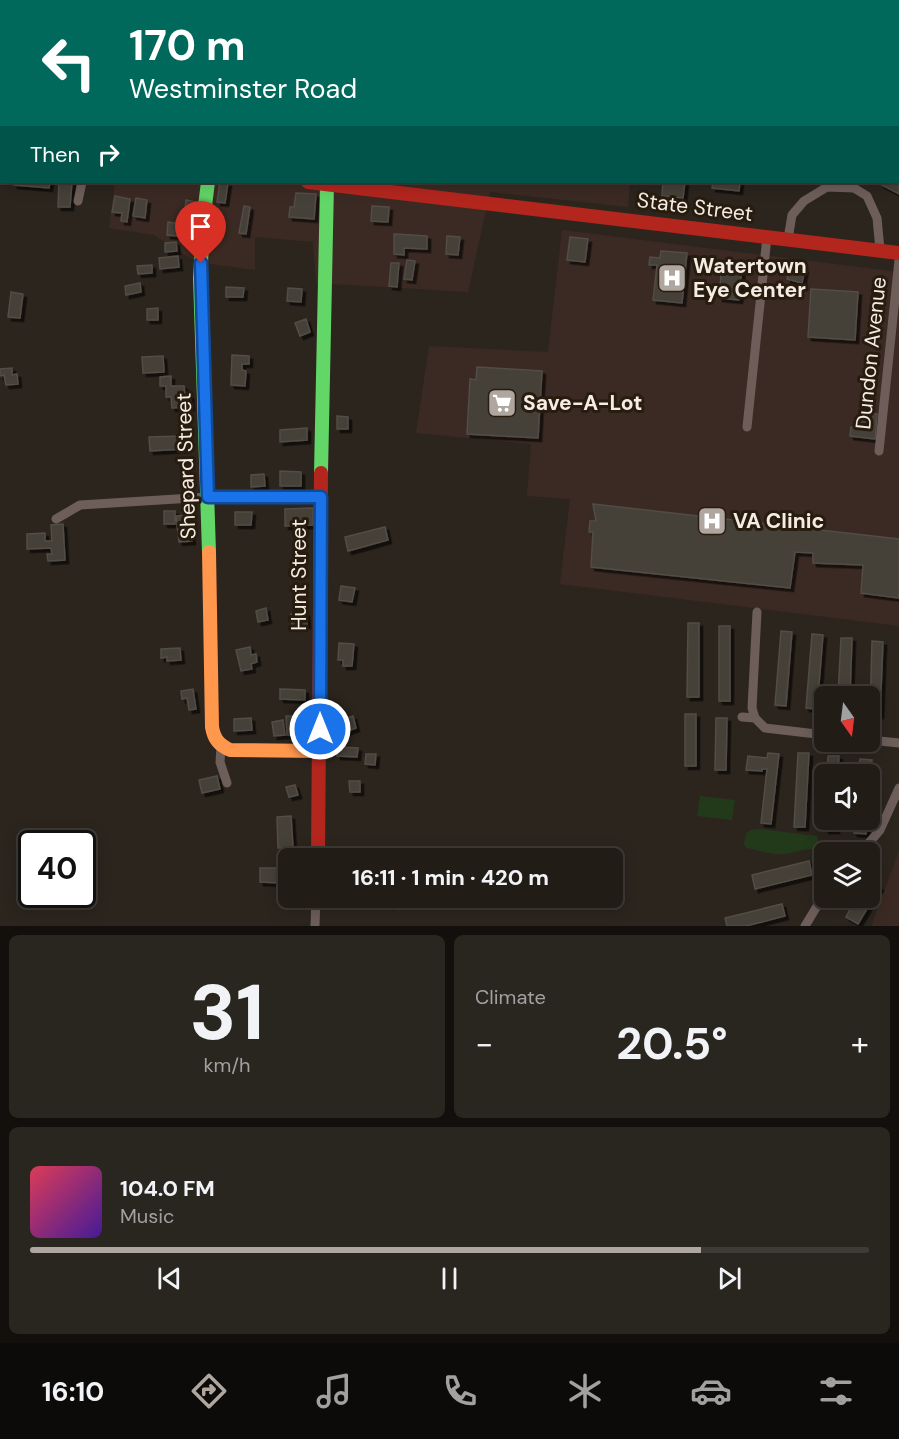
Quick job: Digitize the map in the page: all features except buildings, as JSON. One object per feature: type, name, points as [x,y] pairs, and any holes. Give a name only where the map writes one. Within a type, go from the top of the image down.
[{"type":"main road","name":"Shepard Street","points":[[208,183],[201,239],[212,727],[214,739],[221,747]]},
{"type":"main road","name":"State Street","points":[[318,183],[899,253]]},
{"type":"main road","name":"Hunt Street","points":[[318,848],[324,264],[327,184]]},
{"type":"main road","points":[[221,747],[230,750],[320,751]]},
{"type":"street","points":[[78,201],[82,183]]},
{"type":"street","points":[[788,239],[792,215],[804,201],[827,187],[854,188],[867,196],[877,218],[880,250]]},
{"type":"street","points":[[747,427],[767,237]]},
{"type":"street","name":"Dundon Avenue","points":[[879,451],[899,260]]},
{"type":"street","points":[[56,519],[80,505],[208,497],[321,497]]},
{"type":"street","points":[[757,612],[752,708],[755,718],[765,728],[814,734]]},
{"type":"street","points":[[742,717],[755,718]]},
{"type":"street","points":[[880,741],[899,743]]},
{"type":"street","points":[[221,747],[220,762],[227,783]]},
{"type":"street","points":[[870,842],[880,830],[899,788]]},
{"type":"street","points":[[315,926],[316,908]]},
{"type":"street","points":[[804,926],[815,908]]},
{"type":"shaded area","points":[[115,183],[630,183],[628,207],[490,192],[468,292],[316,283],[313,242],[255,237],[255,270],[196,262],[154,235],[109,228]]},
{"type":"shaded area","points":[[562,230],[899,272],[899,626],[560,584],[570,499],[527,496],[531,444],[416,433],[429,346],[548,352]]},
{"type":"shaded area","points":[[899,851],[899,926],[872,926],[878,908],[880,908]]},
{"type":"green space","points":[[700,796],[735,800],[732,820],[697,816]]},
{"type":"green space","points":[[760,829],[817,836],[818,842],[814,842],[814,850],[769,853],[746,848],[744,844],[746,833]]},
{"type":"traffic: fast","points":[[208,183],[200,278],[209,552]]},
{"type":"traffic: fast","points":[[321,473],[327,184]]},
{"type":"traffic: slow","points":[[209,552],[214,735],[220,744],[230,750],[320,751]]},
{"type":"traffic: jam","points":[[316,183],[899,253]]},
{"type":"traffic: jam","points":[[318,848],[321,473]]},
{"type":"place","name":"Watertown Eye Center","points":[[672,278]]},
{"type":"place","name":"Save-A-Lot","points":[[502,403]]},
{"type":"place","name":"VA Clinic","points":[[712,521]]},
{"type":"route","points":[[201,263],[208,497],[321,497],[320,729]]}]
